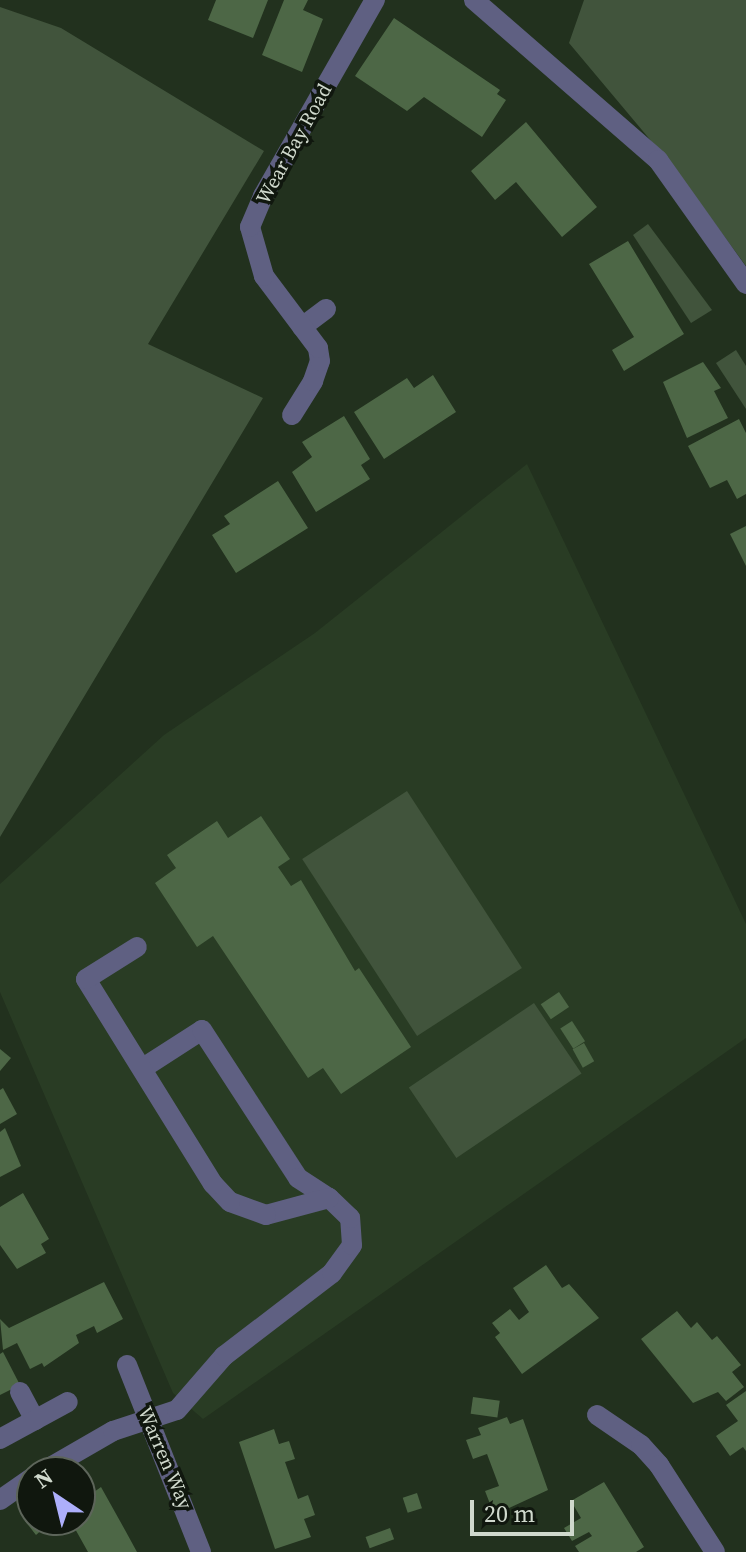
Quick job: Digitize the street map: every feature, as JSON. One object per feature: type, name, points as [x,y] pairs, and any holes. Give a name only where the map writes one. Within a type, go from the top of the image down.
[{"type":"street","name":"Wear Bay Road","points":[[292,415],[320,361],[318,348],[264,276],[250,227],[375,0]]},
{"type":"street","points":[[474,0],[501,8],[658,160],[746,284]]},
{"type":"street","points":[[302,327],[326,309]]},
{"type":"street","points":[[137,947],[86,979],[230,1202],[266,1215],[329,1198]]},
{"type":"street","points":[[70,1456],[113,1431],[177,1410],[224,1356],[345,1260],[352,1245],[350,1218],[329,1198],[298,1178],[202,1030],[143,1068]]},
{"type":"street","name":"Warren Way","points":[[127,1365],[201,1552]]},
{"type":"street","points":[[20,1392],[35,1420]]},
{"type":"street","points":[[0,1439],[68,1402]]},
{"type":"street","points":[[597,1415],[641,1445],[659,1465],[715,1552]]},
{"type":"shaded area","points":[[584,0],[746,0],[746,266],[678,173],[569,43]]},
{"type":"shaded area","points":[[0,7],[61,28],[264,151],[148,344],[263,398],[0,837]]},
{"type":"shaded area","points":[[648,224],[712,310],[691,323],[633,235]]},
{"type":"shaded area","points":[[736,350],[746,366],[746,409],[716,363]]},
{"type":"shaded area","points":[[527,464],[746,924],[746,1038],[203,1419],[173,1393],[0,992],[0,884],[164,735],[315,633]]},
{"type":"shaded area","points":[[407,791],[522,968],[417,1036],[302,859]]},
{"type":"shaded area","points":[[534,1003],[582,1073],[456,1158],[409,1087]]},
{"type":"building","points":[[216,0],[268,0],[253,38],[208,20]]},
{"type":"building","points":[[284,0],[308,0],[303,10],[323,19],[302,72],[262,55]]},
{"type":"building","points":[[394,18],[500,90],[497,94],[506,100],[482,137],[424,97],[407,111],[355,76]]},
{"type":"building","points":[[526,122],[597,207],[562,237],[516,182],[495,200],[471,171]]},
{"type":"building","points":[[628,241],[684,334],[624,371],[612,350],[634,337],[589,264]]},
{"type":"building","points":[[703,362],[721,388],[714,391],[728,418],[687,438],[663,382]]},
{"type":"building","points":[[433,375],[456,412],[384,459],[354,412],[407,378],[414,388]]},
{"type":"building","points":[[344,416],[370,459],[361,465],[370,479],[316,512],[292,472],[312,457],[302,442]]},
{"type":"building","points":[[739,419],[746,433],[746,494],[737,499],[727,480],[710,488],[688,446]]},
{"type":"building","points":[[278,481],[308,528],[236,573],[212,535],[230,524],[224,516]]},
{"type":"building","points":[[746,526],[746,566],[730,534]]},
{"type":"building","points":[[261,816],[290,859],[278,867],[291,886],[301,880],[355,971],[359,968],[411,1047],[341,1094],[323,1068],[308,1078],[213,936],[197,947],[155,883],[176,868],[167,855],[217,821],[228,838]]},
{"type":"building","points":[[559,992],[569,1007],[551,1019],[541,1004]]},
{"type":"building","points":[[572,1021],[585,1041],[573,1049],[560,1029]]},
{"type":"building","points":[[584,1043],[594,1061],[583,1068],[573,1049]]},
{"type":"building","points":[[0,1049],[11,1058],[0,1071]]},
{"type":"building","points":[[3,1088],[17,1114],[0,1124],[0,1090]]},
{"type":"building","points":[[5,1128],[21,1166],[0,1177],[0,1132]]},
{"type":"building","points":[[23,1193],[49,1239],[41,1244],[46,1253],[17,1269],[0,1245],[0,1207]]},
{"type":"building","points":[[546,1265],[562,1288],[569,1284],[599,1318],[522,1374],[495,1337],[500,1333],[492,1323],[510,1309],[519,1320],[529,1312],[513,1288]]},
{"type":"building","points":[[104,1282],[123,1319],[97,1333],[94,1326],[76,1335],[79,1343],[44,1367],[42,1363],[30,1369],[17,1343],[3,1350],[0,1319],[9,1328]]},
{"type":"building","points":[[677,1311],[691,1328],[697,1322],[712,1340],[717,1336],[741,1365],[732,1372],[744,1387],[726,1401],[718,1392],[693,1403],[641,1339]]},
{"type":"building","points":[[3,1352],[20,1385],[0,1395],[0,1354]]},
{"type":"building","points":[[746,1391],[746,1451],[743,1447],[730,1456],[716,1436],[738,1421],[726,1405]]},
{"type":"building","points":[[473,1397],[500,1401],[497,1418],[471,1414]]},
{"type":"building","points":[[507,1417],[510,1424],[523,1419],[548,1490],[507,1509],[506,1504],[492,1509],[485,1491],[499,1486],[487,1454],[473,1459],[466,1440],[481,1435],[478,1428]]},
{"type":"building","points":[[274,1429],[279,1444],[289,1441],[295,1459],[285,1462],[298,1499],[308,1495],[315,1515],[304,1519],[311,1537],[275,1549],[239,1442]]},
{"type":"building","points":[[604,1482],[644,1547],[636,1552],[579,1552],[575,1546],[592,1536],[589,1532],[572,1541],[564,1528],[581,1518],[571,1501]]},
{"type":"building","points":[[101,1487],[137,1552],[88,1552],[79,1536],[96,1536],[96,1491]]},
{"type":"building","points":[[417,1493],[422,1508],[408,1513],[403,1498]]},
{"type":"building","points":[[390,1528],[394,1539],[370,1548],[366,1537]]}]
